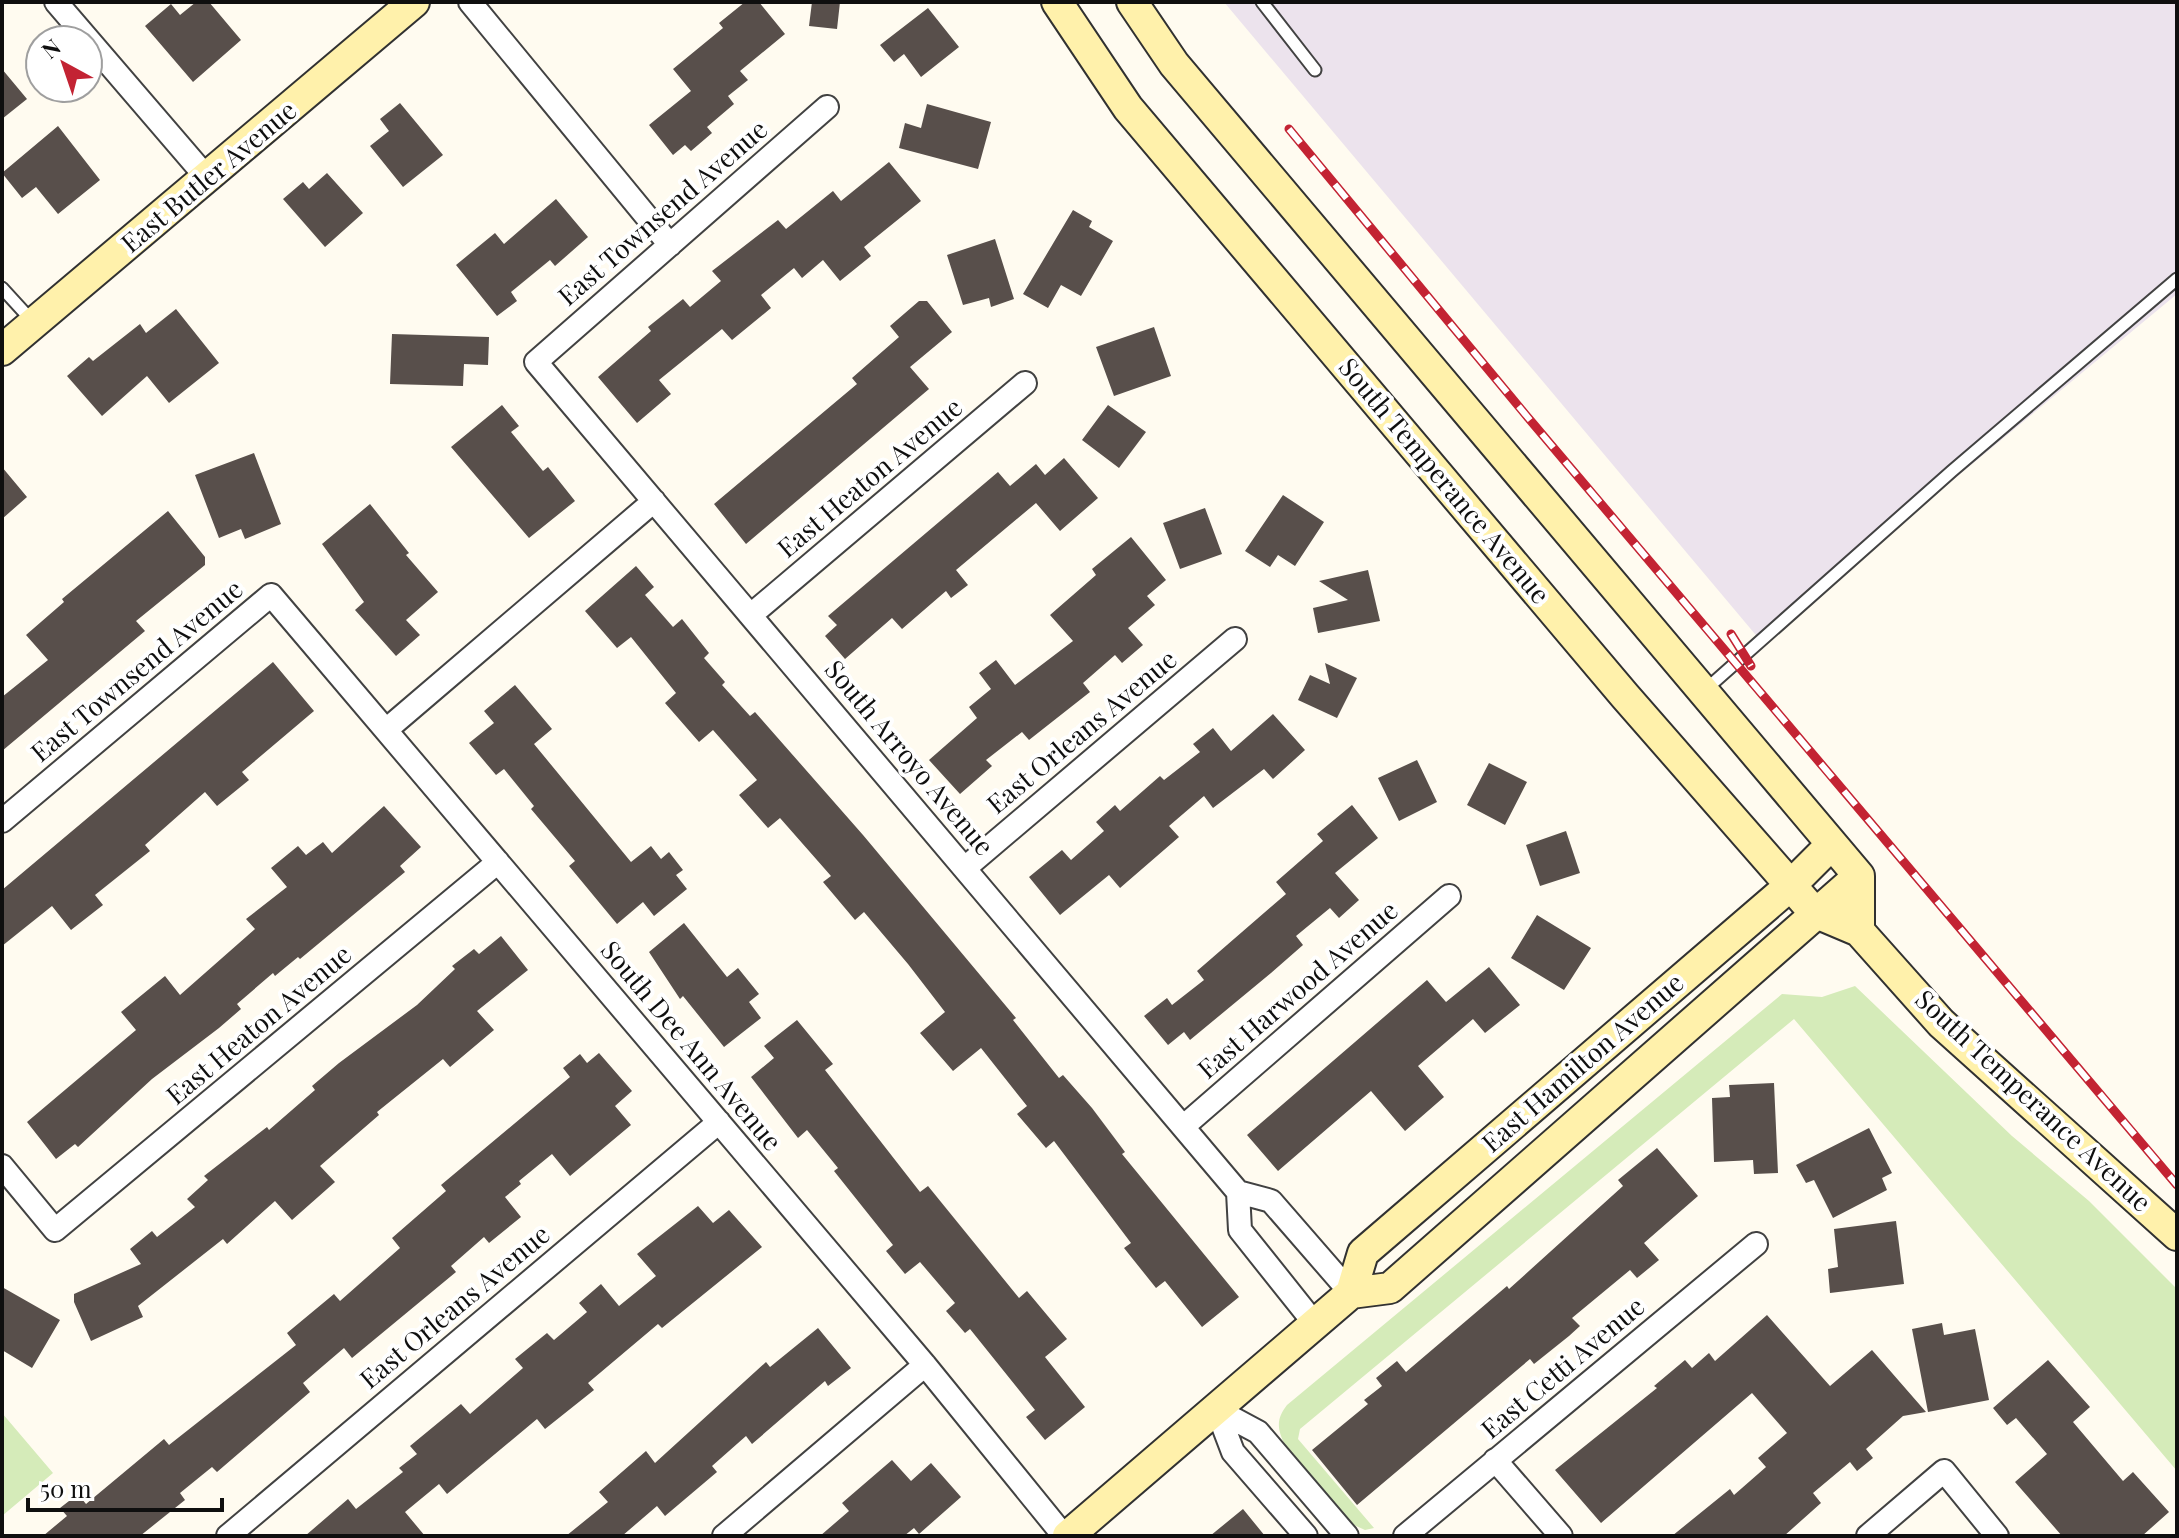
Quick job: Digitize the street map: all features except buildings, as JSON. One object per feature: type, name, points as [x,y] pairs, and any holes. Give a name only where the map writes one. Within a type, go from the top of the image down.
[{"type":"main road","name":"East Butler Avenue","points":[[2,350],[414,2]]},
{"type":"main road","name":"South Temperance Avenue","points":[[1057,2],[1128,108],[1625,696],[1814,912],[1859,931],[1941,1023],[2177,1235]]},
{"type":"main road","points":[[1132,2],[1174,64],[1859,876],[1859,931]]},
{"type":"main road","name":"East Hamilton Avenue","points":[[1832,844],[1791,885],[1363,1253],[1351,1293],[1390,1288],[1814,912],[1859,876]]},
{"type":"main road","points":[[1066,1536],[1351,1293]]},
{"type":"street","points":[[56,2],[208,179]]},
{"type":"street","points":[[470,2],[670,245]]},
{"type":"street","name":"East Townsend Avenue","points":[[536,362],[827,107]]},
{"type":"street","name":"South Arroyo Avenue","points":[[536,362],[1238,1192]]},
{"type":"street","name":"East Heaton Avenue","points":[[751,615],[1025,383]]},
{"type":"street","points":[[386,730],[654,501]]},
{"type":"street","name":"East Townsend Avenue","points":[[2,821],[271,595]]},
{"type":"street","name":"South Dee Ann Avenue","points":[[271,595],[925,1365],[1066,1536]]},
{"type":"street","name":"East Orleans Avenue","points":[[965,868],[1235,639]]},
{"type":"street","name":"East Heaton Avenue","points":[[2,1166],[55,1230],[498,862]]},
{"type":"street","name":"East Harwood Avenue","points":[[1184,1126],[1449,896]]},
{"type":"street","name":"East Orleans Avenue","points":[[228,1536],[719,1122]]},
{"type":"street","points":[[1315,1324],[1240,1230],[1238,1192],[1271,1201],[1351,1293]]},
{"type":"street","name":"East Cetti Avenue","points":[[1405,1536],[1756,1244]]},
{"type":"street","points":[[724,1536],[925,1365]]},
{"type":"street","points":[[1217,1410],[1233,1452],[1306,1536]]},
{"type":"street","points":[[1217,1410],[1258,1432],[1347,1536]]},
{"type":"street","points":[[1495,1460],[1561,1536]]},
{"type":"street","points":[[1868,1536],[1944,1471],[1997,1536]]},
{"type":"lane","points":[[1262,2],[1315,70]]},
{"type":"lane","points":[[1703,691],[1952,471],[2177,279]]},
{"type":"lane","points":[[2,288],[34,323]]},
{"type":"shaded area","points":[[1224,2],[2177,2],[2177,294],[1760,640]]},
{"type":"green space","points":[[1855,986],[2012,1136],[2089,1201],[2177,1289],[2177,1471],[1794,1019],[1300,1429],[1298,1439],[1374,1528],[1365,1530],[1354,1525],[1285,1445],[1279,1424],[1287,1405],[1782,994],[1822,997]]},
{"type":"green space","points":[[2,1413],[53,1473],[2,1516]]},
{"type":"railway","points":[[1289,129],[1525,414],[2177,1185]]},
{"type":"railway","points":[[1731,634],[1751,666]]}]
